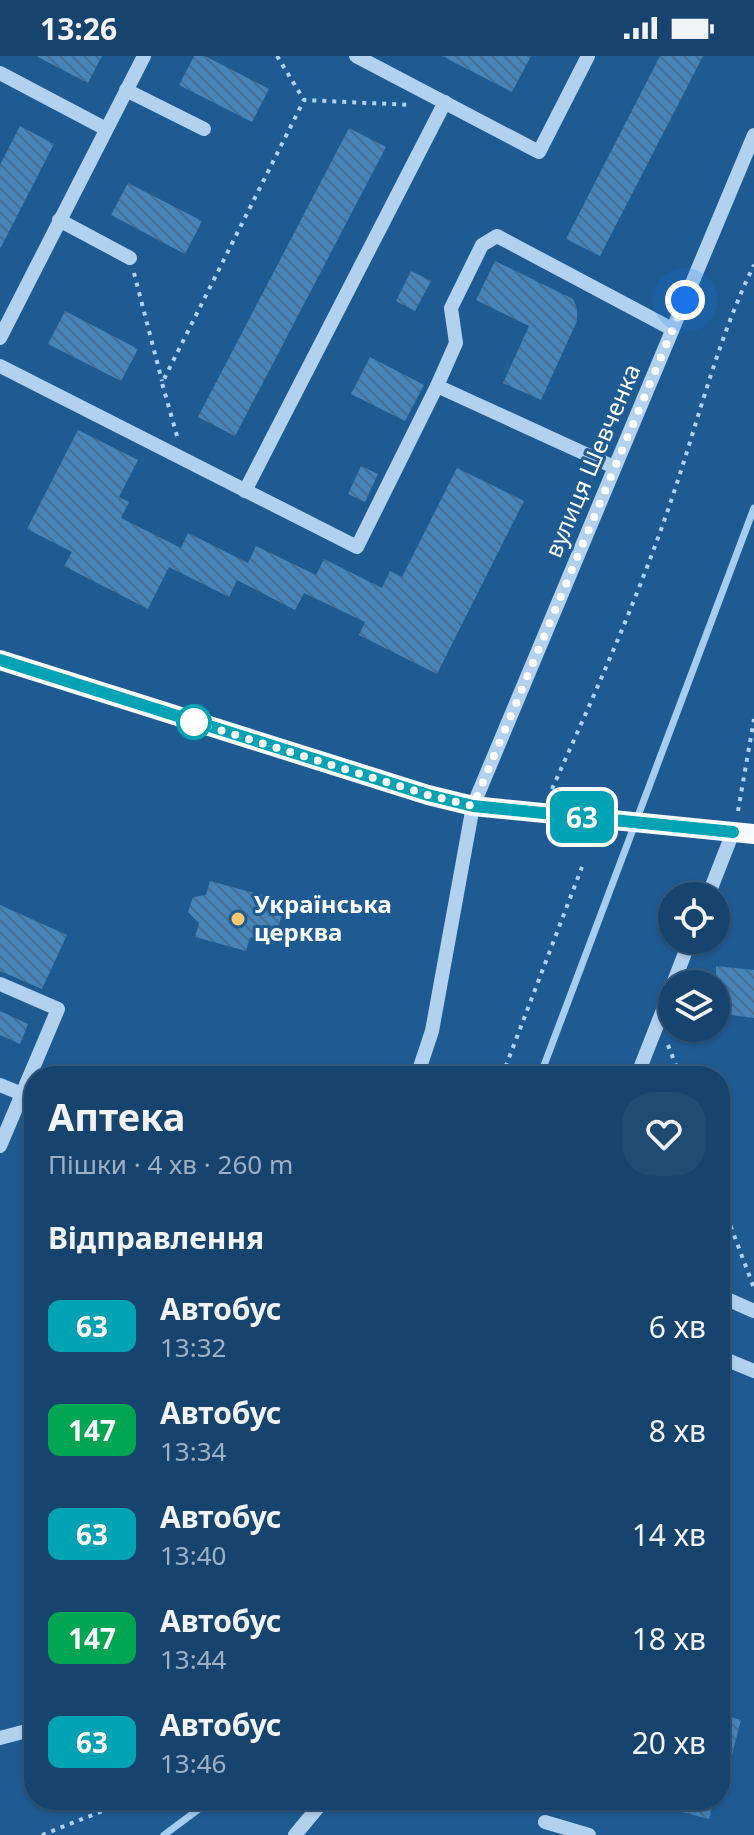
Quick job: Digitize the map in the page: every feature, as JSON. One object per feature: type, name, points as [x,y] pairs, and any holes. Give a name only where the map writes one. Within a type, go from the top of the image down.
[{"type":"main road","points":[[0,660],[413,791],[473,806],[754,834]]},
{"type":"street","points":[[0,338],[144,56]]},
{"type":"street","points":[[356,56],[539,152],[588,56]]},
{"type":"street","points":[[0,73],[106,129]]},
{"type":"street","points":[[126,90],[204,129]]},
{"type":"street","points":[[245,491],[445,102]]},
{"type":"street","name":"вулиця Шевченка","points":[[420,1066],[432,1031],[473,806],[754,135]]},
{"type":"street","points":[[59,220],[130,258]]},
{"type":"street","points":[[0,366],[357,547],[456,343],[451,308],[482,245],[497,236],[672,329]]},
{"type":"street","points":[[437,386],[614,467]]},
{"type":"street","points":[[713,882],[733,832]]},
{"type":"street","points":[[0,984],[58,1009],[34,1066]]},
{"type":"street","points":[[641,1066],[657,1026]]},
{"type":"street","points":[[0,1085],[22,1094]]},
{"type":"street","points":[[0,1146],[24,1089]]},
{"type":"street","points":[[730,1300],[754,1311]]},
{"type":"street","points":[[730,1361],[754,1371]]},
{"type":"street","points":[[0,1738],[24,1732]]},
{"type":"street","points":[[295,1835],[316,1810]]},
{"type":"street","points":[[545,1822],[589,1835]]},
{"type":"path","points":[[277,56],[304,100]]},
{"type":"path","points":[[304,100],[410,106],[431,94]]},
{"type":"path","points":[[162,383],[304,100]]},
{"type":"path","points":[[130,258],[184,459]]},
{"type":"path","points":[[552,789],[601,678],[674,493],[736,302],[754,265]]},
{"type":"path","points":[[733,832],[754,719]]},
{"type":"path","points":[[506,1066],[582,867]]},
{"type":"path","points":[[657,1026],[672,1050],[677,1066]]},
{"type":"path","points":[[730,1224],[754,1288]]},
{"type":"path","points":[[42,1835],[105,1810]]},
{"type":"building","points":[[36,56],[102,56],[88,83]]},
{"type":"building","points":[[194,56],[205,56],[269,89],[252,122],[179,85]]},
{"type":"building","points":[[442,56],[531,56],[512,92]]},
{"type":"building","points":[[660,56],[703,56],[600,256],[566,239]]},
{"type":"building","points":[[20,126],[54,144],[0,249],[0,165]]},
{"type":"building","points":[[349,128],[386,147],[235,436],[198,417]]},
{"type":"building","points":[[128,183],[202,221],[185,254],[111,215]]},
{"type":"building","points":[[495,261],[573,299],[577,309],[577,321],[541,400],[503,383],[529,326],[476,300]]},
{"type":"building","points":[[411,271],[431,281],[415,311],[396,301]]},
{"type":"building","points":[[65,311],[138,349],[121,381],[48,344]]},
{"type":"building","points":[[370,357],[424,385],[405,421],[351,394]]},
{"type":"building","points":[[78,430],[138,460],[119,497],[129,502],[121,518],[181,548],[188,533],[248,563],[256,546],[316,575],[324,559],[382,588],[390,571],[402,577],[457,468],[524,501],[437,674],[359,635],[365,622],[304,593],[295,610],[237,580],[229,597],[169,567],[148,609],[64,566],[72,552],[27,529]]},
{"type":"building","points":[[361,466],[378,474],[365,502],[348,494]]},
{"type":"building","name":"Українська церква","points":[[210,881],[262,895],[258,908],[282,914],[274,944],[250,937],[246,951],[195,937],[199,923],[188,912],[193,897],[206,895]]},
{"type":"building","points":[[0,905],[67,935],[42,989],[0,971]]},
{"type":"building","points":[[716,966],[754,970],[754,1018],[730,1015],[730,970],[716,970]]},
{"type":"building","points":[[0,1011],[28,1024],[20,1044],[0,1035]]},
{"type":"building","points":[[730,1717],[741,1720],[730,1763]]},
{"type":"building","points":[[674,1810],[711,1810],[709,1819]]},
{"type":"waterway","points":[[544,1066],[754,508]]},
{"type":"waterway","points":[[164,1835],[198,1810]]},
{"type":"bus line","name":"63","points":[[0,660],[428,795],[473,806],[733,832]]},
{"type":"place","name":"Українська церква","points":[[238,919]]},
{"type":"route","points":[[194,722],[428,795],[473,806],[685,300]]}]
